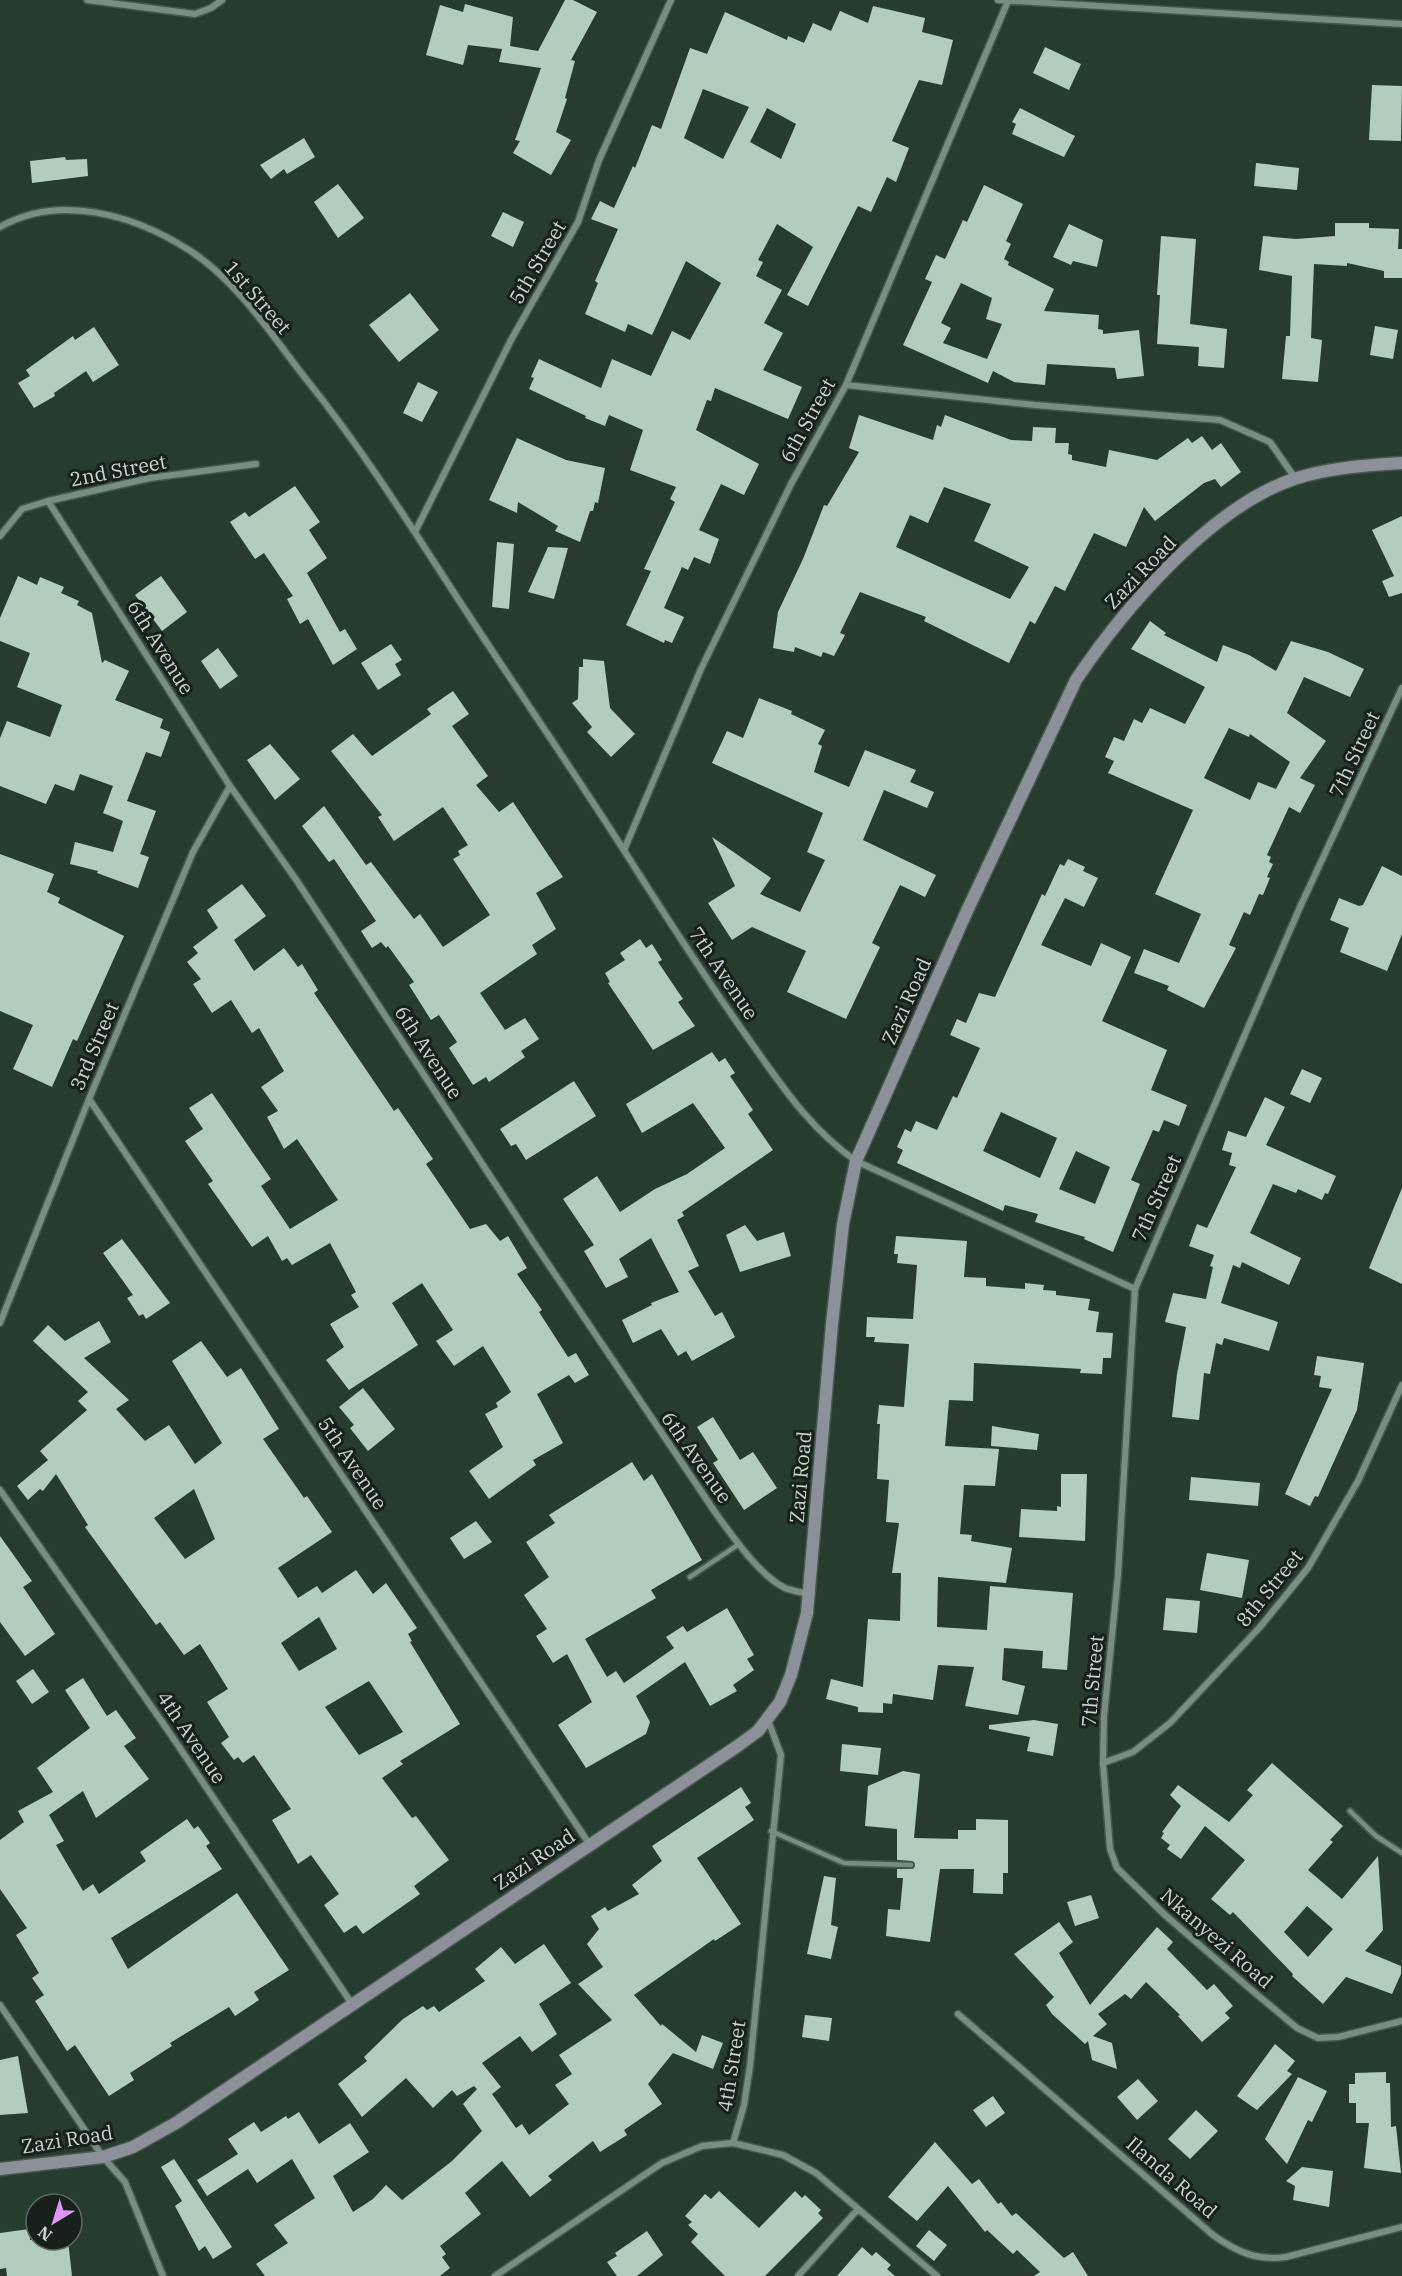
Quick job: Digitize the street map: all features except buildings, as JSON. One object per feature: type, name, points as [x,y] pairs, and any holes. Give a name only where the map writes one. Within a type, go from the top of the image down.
[{"type":"street","points":[[87,0],[195,14],[211,8],[222,0]]},
{"type":"street","name":"5th Street","points":[[415,532],[511,340],[578,222],[598,160],[671,0]]},
{"type":"street","points":[[998,0],[1402,24]]},
{"type":"street","name":"6th Street","points":[[624,850],[710,650],[791,484],[846,385],[1008,1]]},
{"type":"street","name":"1st Street","points":[[0,227],[17,217],[40,211],[91,211],[151,231],[189,250],[238,294],[343,425],[415,532]]},
{"type":"street","points":[[846,385],[1024,404],[1220,420],[1270,442],[1295,478]]},
{"type":"street","name":"Zazi Road","points":[[0,2169],[103,2157],[133,2147],[177,2123],[739,1745],[758,1731],[768,1720],[780,1702],[791,1675],[802,1636],[809,1594],[843,1224],[856,1161],[966,913],[1076,680],[1100,645],[1135,602],[1208,530],[1237,507],[1265,490],[1295,478],[1326,471],[1402,463]]},
{"type":"street","name":"2nd Street","points":[[0,536],[22,509],[48,501],[150,478],[256,464]]},
{"type":"street","name":"6th Avenue","points":[[48,501],[230,786],[297,881],[634,1394],[739,1544],[785,1588],[809,1594]]},
{"type":"street","name":"7th Avenue","points":[[415,532],[624,850],[703,975],[786,1093],[834,1145],[856,1161],[1135,1289]]},
{"type":"street","name":"7th Street","points":[[1104,1763],[1104,1716],[1119,1575],[1135,1289],[1300,907],[1402,688]]},
{"type":"street","name":"3rd Street","points":[[0,1323],[193,852],[230,786]]},
{"type":"street","name":"5th Avenue","points":[[90,1099],[590,1845]]},
{"type":"street","name":"8th Street","points":[[1104,1763],[1133,1752],[1170,1723],[1260,1627],[1308,1568],[1353,1491],[1402,1385]]},
{"type":"street","name":"4th Avenue","points":[[0,1490],[167,1729],[352,2006]]},
{"type":"street","name":"4th Street","points":[[733,2143],[744,2105],[750,2066],[771,1831],[781,1755],[768,1720]]},
{"type":"street","name":"Nkanyezi Road","points":[[1104,1763],[1110,1849],[1117,1868],[1223,1965],[1298,2028],[1317,2038],[1338,2037],[1402,2021]]},
{"type":"street","points":[[0,2005],[103,2157],[125,2182],[163,2276]]},
{"type":"street","name":"Ilanda Road","points":[[958,2014],[1214,2235],[1242,2253],[1271,2259],[1286,2257],[1402,2228]]},
{"type":"street","points":[[495,2276],[662,2163],[702,2146],[733,2143],[783,2155],[800,2162],[824,2179],[937,2276]]},
{"type":"street","points":[[798,2276],[858,2210]]},
{"type":"lane","points":[[690,1577],[739,1544]]},
{"type":"lane","points":[[1350,1811],[1376,1836],[1402,1853]]},
{"type":"lane","points":[[771,1831],[844,1863],[911,1865]]}]
